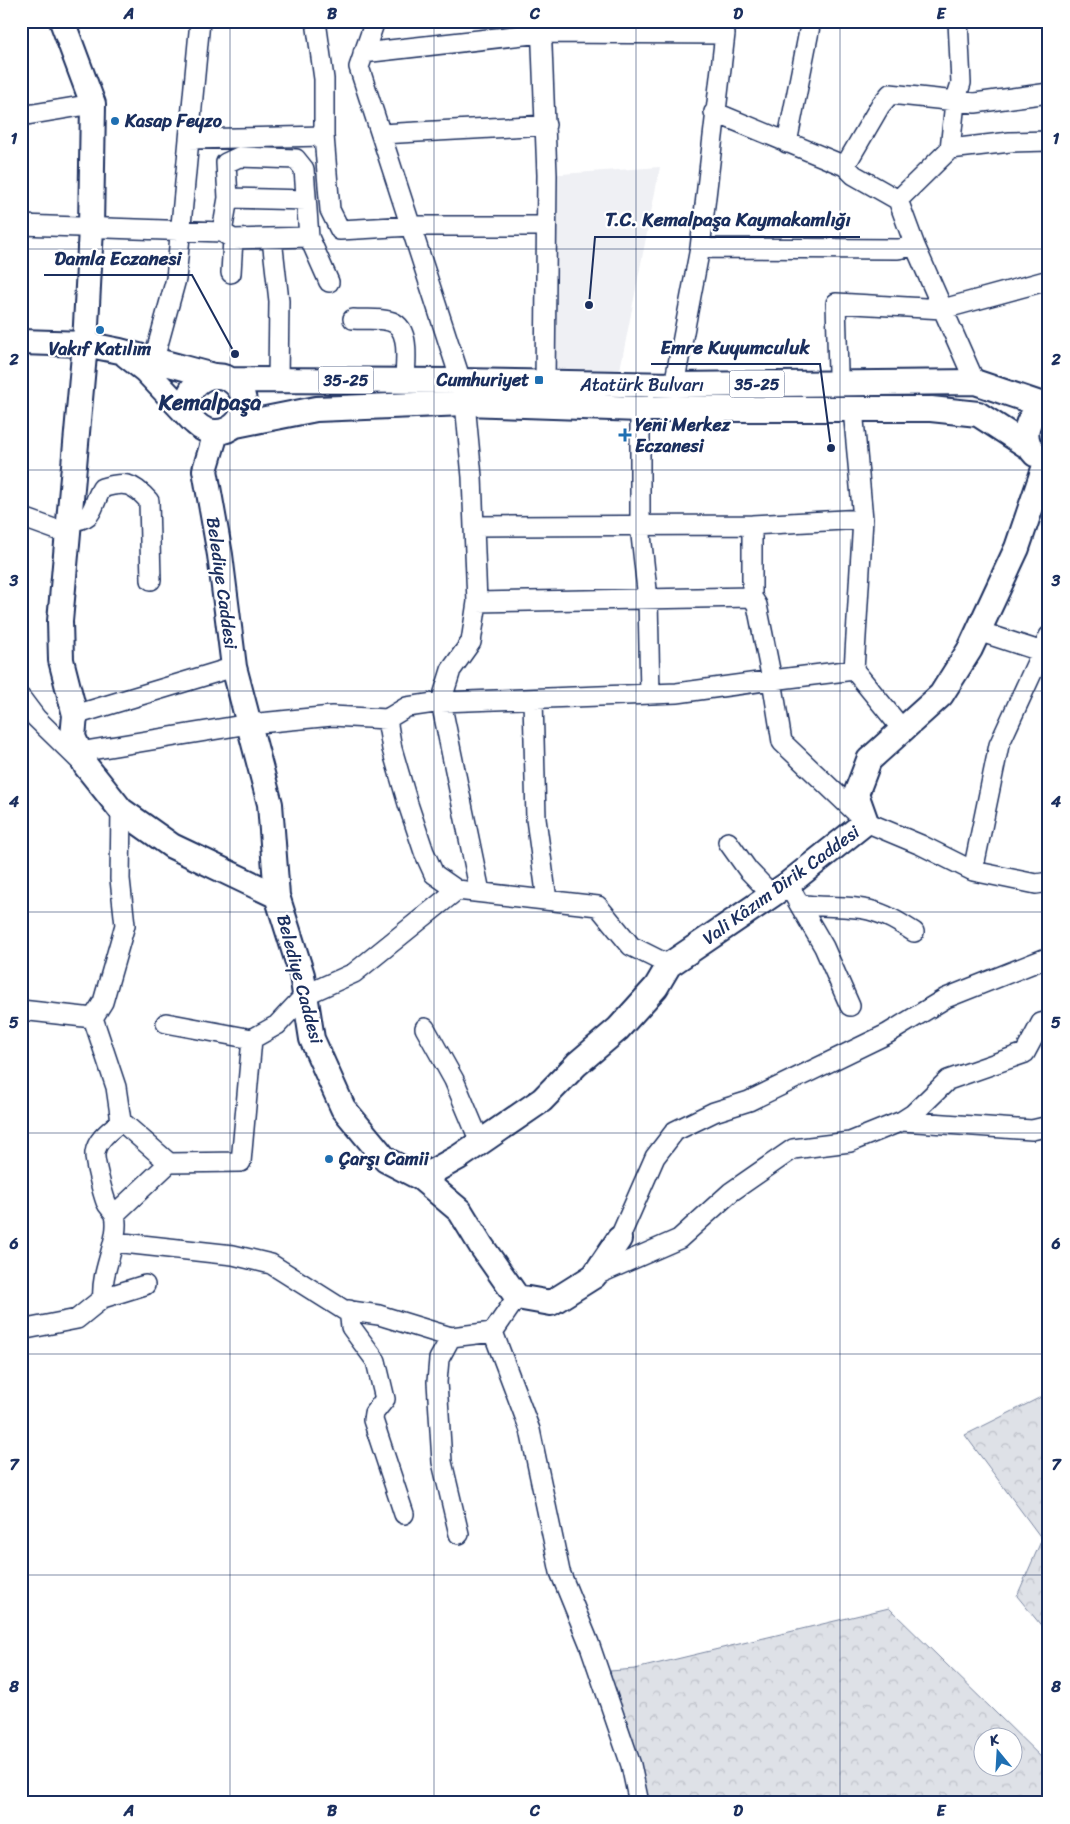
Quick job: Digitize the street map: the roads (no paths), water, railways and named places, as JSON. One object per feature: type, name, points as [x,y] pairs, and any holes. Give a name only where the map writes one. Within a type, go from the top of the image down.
[{"type":"main road","points":[[62,21],[92,104],[91,228],[85,344],[60,621],[61,660],[76,715],[73,737],[79,757],[121,810],[172,846],[278,896]]},
{"type":"main road","name":"35-25","points":[[21,342],[85,344],[120,351],[216,428]]},
{"type":"main road","name":"Atatürk Bulvarı","points":[[120,351],[223,378],[405,381],[463,392],[640,409],[931,409],[978,414],[1042,456]]},
{"type":"main road","points":[[216,428],[191,417],[188,399],[197,383],[223,378]]},
{"type":"main road","name":"Belediye Caddesi","points":[[223,378],[238,385],[245,401],[242,418],[216,428],[205,470],[220,555],[234,667],[270,804],[278,896],[302,975],[312,1039],[343,1108],[386,1160],[421,1178],[460,1211],[482,1247],[517,1297]]},
{"type":"main road","name":"Atatürk Bulvarı","points":[[216,428],[316,409],[545,384],[674,385],[975,382],[1049,408]]},
{"type":"main road","name":"35-25","points":[[1042,456],[1026,432],[1028,424],[1037,412],[1049,408]]},
{"type":"main road","name":"Vali Kâzım Dirik Caddesi","points":[[421,1178],[480,1142],[542,1100],[577,1064],[618,1029],[656,987],[669,966],[786,895],[866,822],[856,794],[870,760],[940,695],[970,649],[1017,548],[1042,456]]},
{"type":"main road","points":[[517,1297],[551,1303],[594,1276],[619,1239]]},
{"type":"street","points":[[154,360],[176,279],[200,21]]},
{"type":"street","points":[[316,21],[324,79],[324,136],[330,210],[340,230],[411,226],[546,226]]},
{"type":"street","points":[[375,21],[359,67],[463,392],[474,526],[477,602],[471,642],[451,670],[441,702],[480,892]]},
{"type":"street","points":[[787,143],[810,21]]},
{"type":"street","points":[[950,149],[955,102],[961,82],[958,21]]},
{"type":"street","points":[[363,53],[541,27],[722,28],[700,248],[674,385]]},
{"type":"street","points":[[541,27],[546,125],[545,384]]},
{"type":"street","points":[[845,166],[880,106],[890,94],[975,103],[1049,93]]},
{"type":"street","points":[[21,116],[92,104]]},
{"type":"street","points":[[714,112],[845,166],[854,175],[898,200],[915,246],[975,382]]},
{"type":"street","points":[[381,134],[546,125]]},
{"type":"street","points":[[189,140],[324,136]]},
{"type":"street","points":[[898,200],[950,149],[1010,142],[1049,141]]},
{"type":"street","points":[[231,273],[226,163],[239,157],[296,159],[304,169],[309,237],[329,282]]},
{"type":"street","points":[[228,198],[306,200]]},
{"type":"street","points":[[21,225],[182,229],[272,239],[309,237]]},
{"type":"street","points":[[272,239],[279,301],[278,380]]},
{"type":"street","points":[[700,248],[898,249],[915,246]]},
{"type":"street","points":[[838,372],[836,303],[943,309],[1049,280]]},
{"type":"street","points":[[354,319],[390,320],[400,326],[405,337],[405,381]]},
{"type":"street","points":[[640,409],[640,526],[648,599],[650,694]]},
{"type":"street","points":[[853,409],[863,519],[854,670],[902,729]]},
{"type":"street","points":[[21,517],[68,528],[84,521],[91,514],[95,500],[102,488],[118,483],[137,488],[149,500],[151,580]]},
{"type":"street","points":[[474,526],[752,525],[863,519]]},
{"type":"street","points":[[752,525],[752,597],[757,605],[782,742],[866,822],[921,845],[973,871],[1036,884],[1049,882]]},
{"type":"street","points":[[477,602],[752,597]]},
{"type":"street","points":[[973,871],[999,745],[1047,647],[978,631]]},
{"type":"street","points":[[76,715],[234,667]]},
{"type":"street","points":[[21,698],[36,718],[79,757],[249,724],[332,716],[387,719],[408,707],[441,702],[677,693],[854,670]]},
{"type":"street","points":[[533,699],[536,819],[547,900]]},
{"type":"street","points":[[387,719],[392,749],[424,852],[434,874],[458,890],[598,906],[631,946],[669,966]]},
{"type":"street","points":[[93,1018],[103,1002],[125,925],[120,879],[121,810]]},
{"type":"street","points":[[728,842],[748,870],[786,895],[818,908],[868,910],[888,917],[914,932]]},
{"type":"street","points":[[166,1023],[252,1039],[277,1025],[305,995],[354,973],[458,890]]},
{"type":"street","points":[[786,895],[824,947],[850,1006]]},
{"type":"street","points":[[619,1239],[655,1157],[675,1131],[714,1112],[748,1101],[887,1034],[946,998],[1049,957]]},
{"type":"street","points":[[21,1010],[93,1018]]},
{"type":"street","points":[[93,1018],[116,1087],[121,1121],[169,1163],[241,1162],[252,1039]]},
{"type":"street","points":[[594,1276],[679,1239],[731,1192],[793,1149],[850,1142],[902,1121],[913,1114],[948,1080],[1025,1053],[1041,1023],[1049,1021]]},
{"type":"street","points":[[425,1028],[454,1080],[480,1142]]},
{"type":"street","points":[[103,1298],[102,1285],[110,1249],[114,1242],[115,1214],[106,1203],[95,1154],[101,1139],[121,1121]]},
{"type":"street","points":[[902,1121],[1032,1130],[1049,1126]]},
{"type":"street","points":[[115,1214],[169,1163]]},
{"type":"street","points":[[114,1242],[233,1255],[271,1264],[344,1310],[379,1315],[451,1337],[493,1332],[517,1297]]},
{"type":"street","points":[[21,1330],[77,1319],[103,1298],[145,1285]]},
{"type":"street","points":[[349,1310],[351,1327],[376,1362],[385,1399],[374,1413],[373,1420],[404,1514]]},
{"type":"street","points":[[493,1332],[530,1430],[560,1572],[589,1643],[631,1765],[639,1803]]},
{"type":"street","points":[[451,1337],[439,1359],[437,1382],[442,1462],[459,1534]]},
{"type":"place","name":"Kasap Feyzo","points":[[115,121]]},
{"type":"place","name":"T.C. Kemalpaşa Kaymakamlığı","points":[[589,305]]},
{"type":"place","name":"Vakıf Katılım","points":[[100,330]]},
{"type":"place","name":"Damla Eczanesi","points":[[235,354]]},
{"type":"place","name":"Cumhuriyet","points":[[539,380]]},
{"type":"place","name":"Yeni Merkez Eczanesi","points":[[625,435]]},
{"type":"place","name":"Emre Kuyumculuk","points":[[831,448]]},
{"type":"place","name":"Çarşı Camii","points":[[329,1159]]},
{"type":"district","name":"Kemalpaşa","points":[[210,402]]}]
